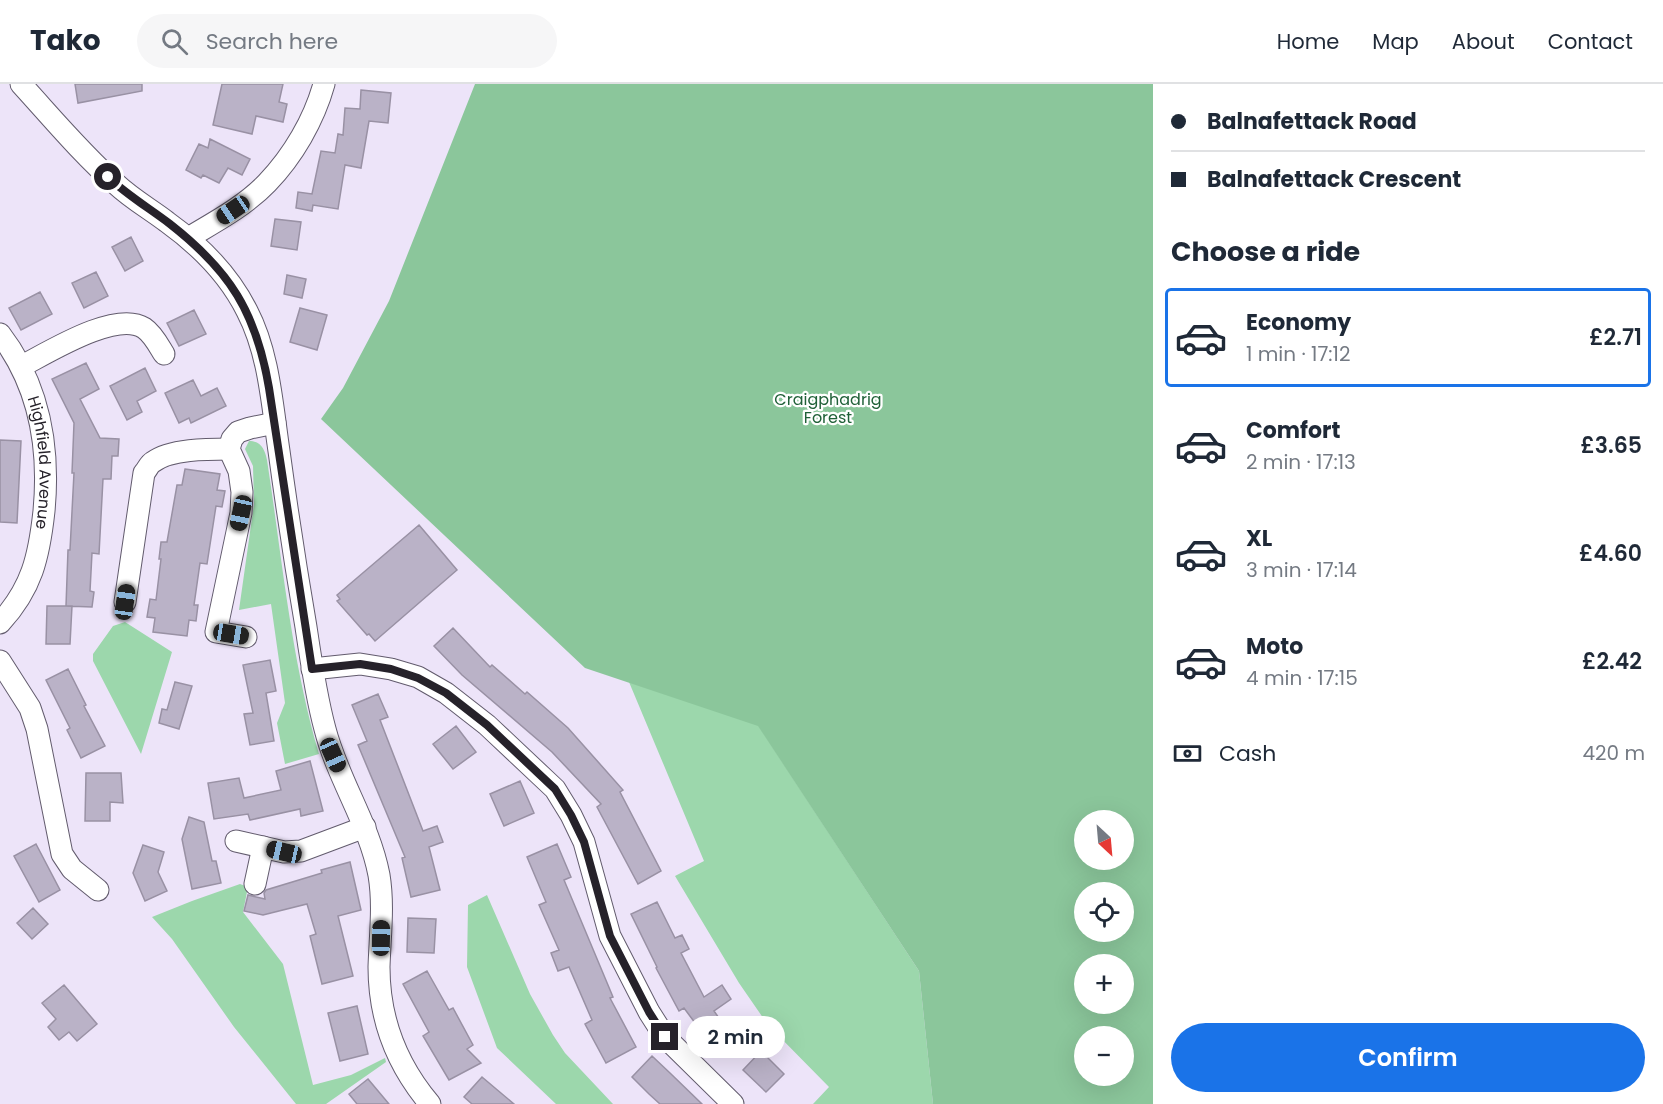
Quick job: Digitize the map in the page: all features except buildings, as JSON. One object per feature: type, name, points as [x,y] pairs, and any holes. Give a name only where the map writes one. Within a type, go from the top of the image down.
[{"type":"street","points":[[21,84],[118,187],[204,252],[248,311],[263,355],[312,669],[324,729],[365,827],[379,879],[381,907],[379,969],[384,1013],[389,1034],[400,1061],[416,1088],[430,1104]]},
{"type":"street","points":[[188,238],[238,206],[267,183],[285,160],[318,107],[324,84]]},
{"type":"street","points":[[22,366],[93,331],[117,324],[134,324],[146,329],[164,354]]},
{"type":"street","name":"Highfield Avenue","points":[[0,334],[22,366],[39,410],[43,430],[46,476],[36,561],[24,590],[0,623]]},
{"type":"street","points":[[246,637],[216,632],[241,513],[242,492],[239,471],[229,448],[238,432],[275,423]]},
{"type":"street","points":[[125,602],[144,473],[152,462],[176,453],[229,448]]},
{"type":"street","points":[[0,661],[30,708],[37,729],[62,854],[72,869],[98,891]]},
{"type":"street","points":[[312,669],[360,664],[391,669],[418,678],[446,693],[487,725],[555,789],[584,842],[610,936],[649,1012],[672,1044],[733,1104]]},
{"type":"street","points":[[236,841],[284,852],[301,851],[365,827]]},
{"type":"street","points":[[255,884],[263,847]]},
{"type":"green space","name":"Craigphadrig Forest","points":[[475,84],[1153,84],[1153,1104],[933,1104],[919,971],[758,726],[585,668],[321,419],[343,388],[389,301]]},
{"type":"green space","points":[[249,441],[262,447],[267,460],[294,645],[319,754],[285,764],[277,723],[285,703],[271,604],[239,610],[254,504],[253,466],[245,449]]},
{"type":"green space","points":[[125,622],[172,652],[141,754],[93,661],[93,654],[113,626]]},
{"type":"green space","points":[[629,682],[758,725],[919,971],[933,1104],[813,1104],[829,1087],[768,1025],[739,983],[675,876],[704,861]]},
{"type":"green space","points":[[240,884],[248,887],[243,912],[283,964],[313,1085],[351,1075],[385,1058],[386,1062],[326,1104],[296,1104],[234,1027],[172,939],[152,917]]},
{"type":"green space","points":[[487,895],[530,994],[553,1035],[565,1053],[613,1104],[556,1104],[497,1048],[467,967],[468,905]]},
{"type":"route","points":[[108,177],[204,252],[237,293],[256,330],[269,388],[312,669],[360,664],[391,669],[418,678],[446,693],[487,725],[555,789],[584,842],[610,936],[649,1012],[665,1037]]}]
